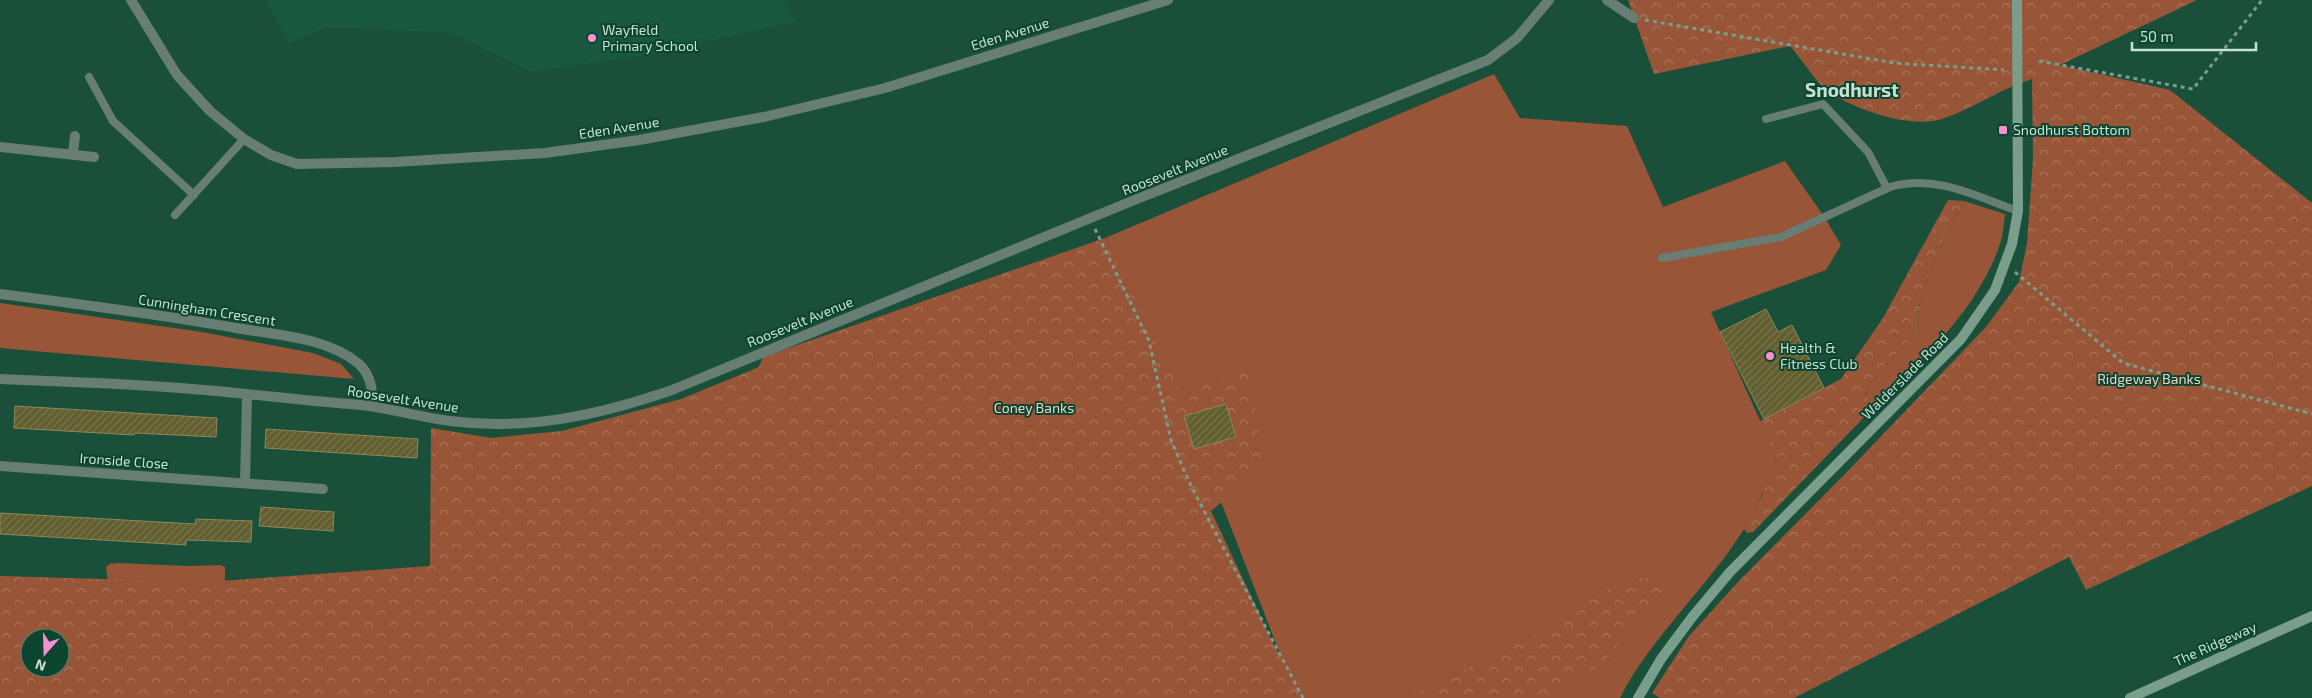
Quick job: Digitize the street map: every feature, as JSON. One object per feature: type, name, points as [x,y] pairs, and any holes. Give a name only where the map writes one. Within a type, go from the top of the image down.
[{"type":"street","name":"Eden Avenue","points":[[131,0],[178,75],[210,111],[244,139],[271,155],[297,164],[395,162],[545,153],[639,140],[764,117],[885,88],[1168,0]]},
{"type":"street","name":"Roosevelt Avenue","points":[[0,379],[192,389],[247,396],[372,406],[452,421],[487,423],[532,423],[579,417],[626,406],[672,390],[1488,60],[1517,38],[1549,0]]},
{"type":"street","points":[[1607,0],[1634,18]]},
{"type":"street","name":"Walderslade Road","points":[[1638,698],[1661,659],[1693,616],[1730,572],[1961,339],[1995,290],[2012,244],[2018,211],[2017,0]]},
{"type":"street","points":[[73,153],[75,136]]},
{"type":"street","points":[[0,147],[73,153],[94,157]]},
{"type":"street","name":"Cunningham Crescent","points":[[0,294],[177,318],[328,347],[360,365],[373,387],[372,406]]},
{"type":"street","points":[[245,483],[247,396]]},
{"type":"street","name":"Ironside Close","points":[[0,466],[323,489]]},
{"type":"street","name":"The Ridgeway","points":[[2130,698],[2312,616]]},
{"type":"lane","points":[[89,77],[113,121],[194,195]]},
{"type":"lane","points":[[1766,119],[1823,104],[1868,152],[1886,188]]},
{"type":"lane","points":[[175,215],[244,139]]},
{"type":"lane","points":[[1662,258],[1781,237],[1886,188],[1908,182],[1934,182],[2018,211]]},
{"type":"path","points":[[2039,61],[2193,90],[2262,0]]},
{"type":"path","points":[[1634,18],[1895,62],[2018,71]]},
{"type":"path","points":[[1091,219],[1124,293],[1149,341],[1171,440],[1191,486],[1303,698]]},
{"type":"path","points":[[2005,264],[2123,363],[2312,414]]},
{"type":"shaded area","name":"Wayfield Primary School","points":[[266,0],[784,0],[795,22],[646,55],[531,72],[450,33],[326,27],[289,43]]},
{"type":"green space","name":"Ridgeway Banks","points":[[1628,0],[2197,0],[2060,65],[2170,90],[2312,203],[2312,486],[2086,590],[2069,557],[1794,698],[1660,698],[1652,693],[1689,636],[1738,582],[1986,327],[2019,282],[2027,243],[2033,159],[2032,79],[1953,115],[1942,119],[1915,122],[1884,116],[1840,99],[1829,92],[1814,77],[1790,46],[1654,74]]},
{"type":"green space","points":[[1494,74],[1520,118],[1627,126],[1663,207],[1785,161],[1825,218],[1841,245],[1826,270],[1711,312],[1776,456],[1762,494],[1744,529],[1714,571],[1647,654],[1620,698],[1304,698],[1280,654],[1204,458],[1105,238]]},
{"type":"green space","points":[[1948,200],[1964,201],[1940,247],[1925,285],[1919,307],[1918,330],[1869,384],[1866,394],[1872,409],[1753,532],[1747,533],[1744,529],[1760,500],[1776,457],[1760,421],[1841,379],[1883,318]]},
{"type":"green space","points":[[1964,201],[2005,214],[2001,241],[1990,269],[1977,292],[1946,334],[1872,409],[1866,394],[1869,384],[1918,330],[1919,307],[1925,285],[1940,247]]},
{"type":"green space","name":"Coney Banks","points":[[1105,238],[1180,392],[1249,367],[1264,467],[1211,511],[1275,647],[1309,698],[0,698],[0,576],[206,582],[430,566],[431,428],[491,438],[562,431],[681,399],[759,367],[763,357]]},
{"type":"green space","points":[[0,303],[202,332],[313,353],[341,364],[354,379],[0,348]]},
{"type":"green space","points":[[117,563],[189,566],[220,565],[225,567],[225,583],[108,583],[106,567]]},
{"type":"green space","points":[[1632,577],[1651,579],[1661,584],[1665,592],[1662,601],[1646,617],[1634,625],[1604,663],[1543,698],[1405,698],[1554,625],[1611,587]]},
{"type":"building","name":"Health & Fitness Club","points":[[1766,309],[1778,332],[1792,325],[1824,388],[1764,419],[1720,332]]},
{"type":"building","points":[[1226,404],[1236,437],[1194,449],[1184,416]]},
{"type":"building","points":[[15,406],[217,418],[216,437],[135,433],[134,435],[14,428]]},
{"type":"building","points":[[266,429],[418,439],[417,458],[265,448]]},
{"type":"building","points":[[261,507],[334,512],[333,531],[259,526]]},
{"type":"building","points":[[0,513],[195,524],[196,519],[252,521],[251,542],[186,540],[186,545],[0,534]]},
{"type":"place","name":"Wayfield Primary School","points":[[592,38]]},
{"type":"place","name":"Snodhurst Bottom","points":[[2003,130]]},
{"type":"place","name":"Health & Fitness Club","points":[[1770,356]]},
{"type":"district","name":"Snodhurst","points":[[1852,90]]}]
